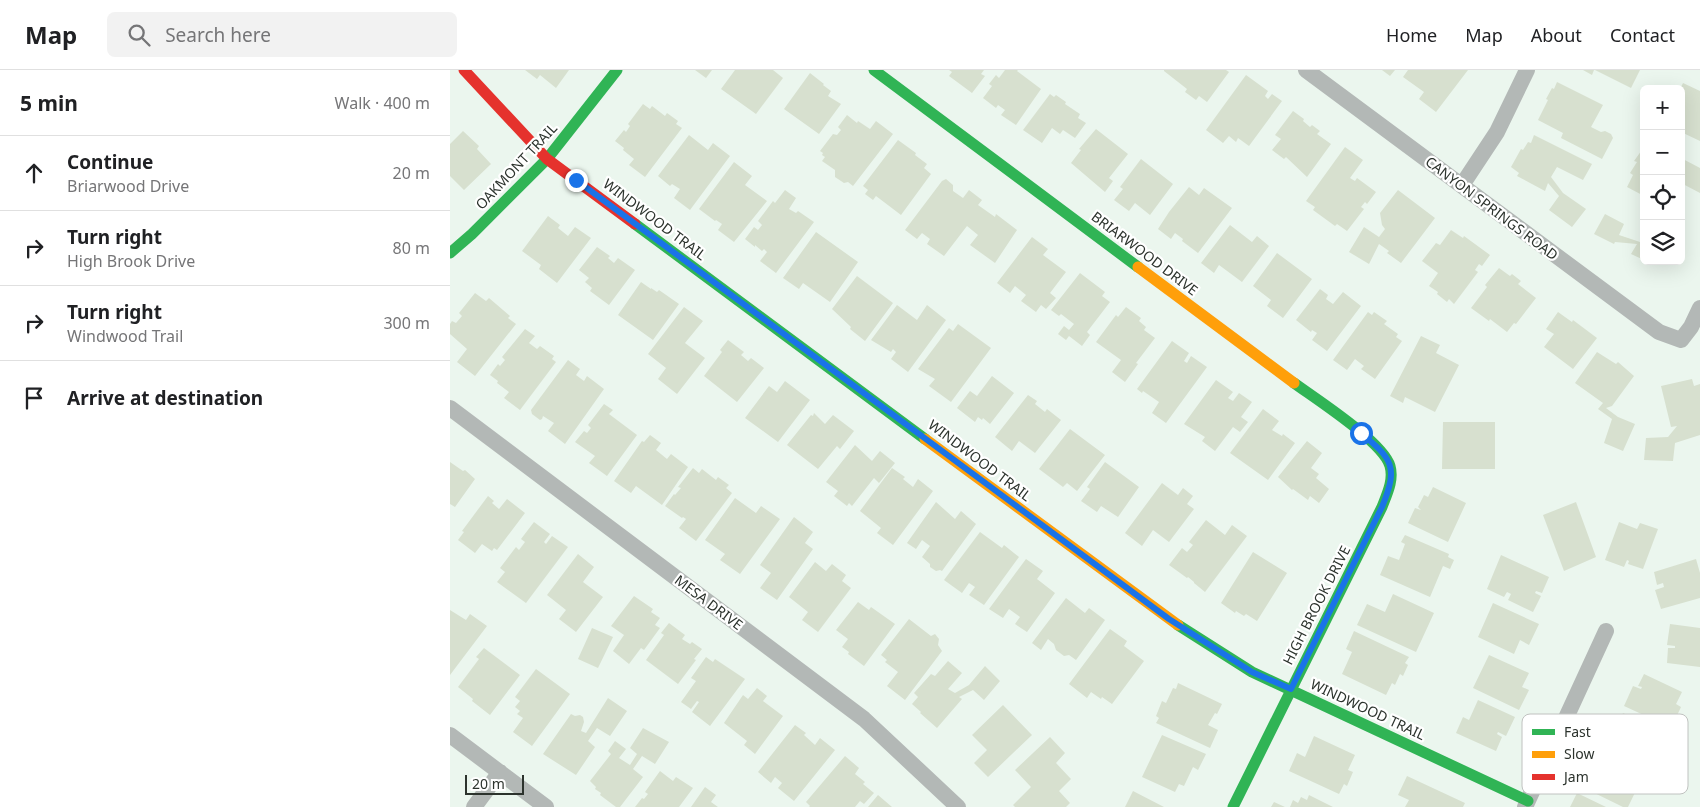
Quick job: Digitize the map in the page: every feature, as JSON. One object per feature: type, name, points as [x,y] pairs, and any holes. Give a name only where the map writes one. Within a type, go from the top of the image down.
[{"type":"street","name":"WINDWOOD TRAIL","points":[[464,70],[547,158],[1169,619],[1252,672],[1291,689],[1527,804]]},
{"type":"street","name":"OAKMONT TRAIL","points":[[450,254],[547,158],[617,70]]},
{"type":"street","name":"BRIARWOOD DRIVE","points":[[874,70],[1361,433],[1384,452],[1392,468]]},
{"type":"street","name":"CANYON SPRINGS ROAD","points":[[1306,70],[1659,332],[1681,340],[1691,327],[1700,308]]},
{"type":"street","points":[[1462,186],[1497,132],[1527,70]]},
{"type":"street","name":"MESA DRIVE","points":[[450,408],[864,719],[958,807]]},
{"type":"street","name":"HIGH BROOK DRIVE","points":[[1233,807],[1382,507],[1389,490],[1392,468]]},
{"type":"street","points":[[1568,714],[1606,631]]},
{"type":"street","points":[[450,735],[546,807]]},
{"type":"street","points":[[474,807],[500,772]]},
{"type":"building","points":[[525,70],[569,70],[556,88],[540,75],[537,79]]},
{"type":"building","points":[[695,70],[712,70],[706,78]]},
{"type":"building","points":[[735,70],[773,70],[783,78],[756,114],[721,89]]},
{"type":"building","points":[[949,70],[984,70],[981,74],[985,76],[972,93],[949,76],[952,72]]},
{"type":"building","points":[[1005,70],[1018,70],[1041,89],[1016,125],[1001,115],[1005,110],[998,105],[996,108],[983,98],[992,86],[989,84],[996,75],[999,78]]},
{"type":"building","points":[[1164,70],[1226,70],[1229,72],[1207,102],[1199,96],[1196,100],[1185,92],[1187,89]]},
{"type":"building","points":[[1382,70],[1395,70],[1390,76]]},
{"type":"building","points":[[1408,70],[1468,70],[1436,112],[1419,99],[1424,92],[1403,77]]},
{"type":"building","points":[[1583,70],[1594,70],[1592,75]]},
{"type":"building","points":[[1595,70],[1640,70],[1631,88]]},
{"type":"building","points":[[810,73],[831,91],[828,96],[841,104],[819,134],[784,109]]},
{"type":"building","points":[[1246,75],[1268,91],[1265,96],[1268,99],[1272,94],[1282,101],[1249,146],[1238,138],[1236,142],[1229,136],[1223,143],[1206,130]]},
{"type":"building","points":[[1557,82],[1603,105],[1591,127],[1611,134],[1613,138],[1602,159],[1561,138],[1563,133],[1538,120],[1548,100],[1546,99]]},
{"type":"building","points":[[1683,83],[1700,91],[1700,141],[1685,134],[1685,85],[1682,85]]},
{"type":"building","points":[[1050,94],[1054,97],[1056,95],[1066,102],[1065,104],[1080,114],[1078,118],[1086,123],[1075,138],[1063,130],[1060,134],[1052,128],[1042,143],[1023,130]]},
{"type":"building","points":[[643,104],[650,109],[652,106],[665,116],[667,113],[678,121],[676,124],[682,128],[645,177],[629,165],[634,159],[615,141],[624,130],[626,132],[630,126],[628,124]]},
{"type":"building","points":[[1293,111],[1304,119],[1303,121],[1310,127],[1312,125],[1320,131],[1317,134],[1331,144],[1307,177],[1286,157],[1284,159],[1272,150],[1281,139],[1275,135]]},
{"type":"building","points":[[847,115],[857,123],[858,121],[870,129],[876,121],[893,134],[853,186],[835,177],[835,170],[822,161],[825,157],[820,151],[833,134],[837,135],[841,130],[838,127]]},
{"type":"building","points":[[1096,129],[1128,154],[1109,178],[1113,181],[1105,192],[1071,163],[1081,150],[1079,149]]},
{"type":"building","points":[[463,131],[479,146],[477,149],[491,164],[464,190],[450,176],[450,144]]},
{"type":"building","points":[[689,135],[708,150],[713,143],[730,156],[690,210],[674,198],[680,189],[672,184],[670,186],[658,176]]},
{"type":"building","points":[[1534,135],[1592,164],[1583,180],[1557,167],[1551,177],[1563,193],[1586,209],[1572,227],[1549,210],[1559,196],[1548,183],[1545,191],[1517,176],[1519,173],[1511,167],[1521,149],[1523,150],[1528,142],[1531,143]]},
{"type":"building","points":[[898,140],[927,164],[924,168],[931,174],[901,215],[876,196],[873,200],[865,194],[868,190],[863,186]]},
{"type":"building","points":[[1345,147],[1363,160],[1350,178],[1355,181],[1357,178],[1376,192],[1367,204],[1365,202],[1361,207],[1364,209],[1347,231],[1337,224],[1335,226],[1313,210],[1315,207],[1306,201]]},
{"type":"building","points":[[1640,153],[1640,194],[1627,187],[1633,175],[1630,173],[1637,162],[1634,161]]},
{"type":"building","points":[[1141,159],[1173,184],[1150,215],[1135,203],[1129,211],[1114,200],[1123,189],[1120,187]]},
{"type":"building","points":[[1685,160],[1700,168],[1700,193],[1685,185]]},
{"type":"building","points":[[734,162],[752,176],[745,185],[767,201],[734,242],[718,230],[722,224],[699,209]]},
{"type":"building","points":[[946,179],[953,185],[953,191],[963,198],[969,190],[982,200],[978,205],[995,217],[996,214],[1017,230],[995,263],[970,245],[978,235],[967,226],[944,256],[927,244],[930,239],[922,233],[917,239],[905,230],[942,181]]},
{"type":"building","points":[[1189,187],[1199,195],[1204,188],[1232,208],[1198,253],[1175,233],[1171,239],[1158,229]]},
{"type":"building","points":[[785,190],[796,198],[789,209],[796,213],[798,211],[814,222],[776,273],[760,261],[767,252],[764,249],[762,251],[755,245],[755,247],[745,239],[754,227],[758,230],[762,225],[758,221],[773,201],[775,203]]},
{"type":"building","points":[[1398,190],[1435,218],[1401,263],[1387,253],[1389,251],[1379,244],[1369,264],[1349,252],[1364,227],[1379,237],[1385,229],[1382,225],[1380,213]]},
{"type":"building","points":[[1605,214],[1624,224],[1619,235],[1640,242],[1640,258],[1631,254],[1637,244],[1615,242],[1614,244],[1594,234]]},
{"type":"building","points":[[548,216],[560,225],[558,228],[568,236],[575,227],[591,238],[557,283],[539,269],[541,265],[522,251]]},
{"type":"building","points":[[1230,225],[1252,242],[1257,236],[1269,246],[1242,282],[1219,265],[1214,273],[1201,263]]},
{"type":"building","points":[[1451,230],[1463,238],[1464,236],[1490,255],[1482,266],[1479,264],[1475,270],[1478,272],[1454,304],[1449,299],[1447,302],[1429,286],[1438,273],[1422,261],[1436,243],[1440,245]]},
{"type":"building","points":[[816,232],[858,262],[830,302],[803,283],[799,289],[783,278]]},
{"type":"building","points":[[1032,237],[1048,249],[1043,255],[1066,272],[1050,293],[1056,298],[1046,309],[1041,305],[1036,312],[1021,301],[1026,295],[1015,286],[1010,293],[997,283]]},
{"type":"building","points":[[597,247],[610,256],[608,258],[614,263],[618,258],[635,270],[609,305],[590,291],[592,288],[585,282],[589,278],[579,270]]},
{"type":"building","points":[[1277,253],[1312,279],[1283,318],[1267,306],[1271,300],[1253,286]]},
{"type":"building","points":[[1499,268],[1521,281],[1518,284],[1536,298],[1516,324],[1514,323],[1507,332],[1471,308],[1487,287],[1485,285]]},
{"type":"building","points":[[1080,273],[1105,292],[1102,296],[1110,302],[1087,332],[1090,335],[1082,346],[1069,336],[1066,340],[1058,334],[1064,326],[1069,330],[1074,324],[1061,314],[1059,316],[1051,310]]},
{"type":"building","points":[[857,276],[893,303],[865,341],[850,329],[851,327],[832,309]]},
{"type":"building","points":[[641,282],[657,292],[659,290],[679,304],[653,340],[618,315]]},
{"type":"building","points":[[1320,289],[1328,295],[1326,299],[1333,304],[1343,292],[1361,306],[1327,351],[1312,340],[1317,333],[1312,330],[1311,332],[1296,320]]},
{"type":"building","points":[[475,293],[486,301],[489,298],[510,316],[508,318],[516,324],[475,376],[457,362],[467,349],[450,334],[450,324],[452,321],[456,323],[462,316],[459,313]]},
{"type":"building","points":[[897,305],[917,320],[927,305],[946,320],[908,372],[891,359],[896,352],[893,349],[891,352],[871,340]]},
{"type":"building","points":[[684,307],[703,321],[685,343],[705,358],[677,394],[658,379],[666,368],[648,354]]},
{"type":"building","points":[[1126,307],[1141,318],[1139,321],[1146,327],[1144,330],[1155,338],[1136,363],[1138,364],[1125,382],[1112,372],[1121,360],[1096,342],[1116,315],[1118,317]]},
{"type":"building","points":[[1368,312],[1372,315],[1374,312],[1387,321],[1384,324],[1398,334],[1396,337],[1402,341],[1375,379],[1361,369],[1364,366],[1355,359],[1347,370],[1333,360]]},
{"type":"building","points":[[1558,312],[1572,322],[1573,320],[1597,338],[1573,369],[1544,347],[1554,334],[1546,329]]},
{"type":"building","points":[[958,324],[991,348],[951,402],[929,386],[935,379],[918,369],[949,328],[953,331]]},
{"type":"building","points":[[525,329],[535,336],[529,343],[537,349],[540,346],[554,356],[552,359],[556,362],[520,410],[504,398],[509,392],[490,375],[498,364],[500,366],[505,360],[502,357]]},
{"type":"building","points":[[1421,336],[1440,345],[1436,353],[1459,365],[1435,412],[1405,397],[1403,403],[1390,396]]},
{"type":"building","points":[[728,340],[744,352],[741,355],[748,361],[751,358],[764,368],[737,402],[704,376],[722,352],[720,350]]},
{"type":"building","points":[[1172,341],[1189,353],[1184,361],[1187,363],[1191,356],[1207,367],[1166,423],[1152,413],[1159,402],[1137,389]]},
{"type":"building","points":[[1597,352],[1616,364],[1618,362],[1634,376],[1612,406],[1606,408],[1618,417],[1635,424],[1623,451],[1604,443],[1612,419],[1598,409],[1603,403],[1575,383]]},
{"type":"building","points":[[568,360],[580,369],[576,375],[584,381],[587,376],[604,389],[565,444],[548,431],[554,423],[543,416],[540,420],[532,414],[531,410]]},
{"type":"building","points":[[992,376],[1014,393],[990,424],[983,418],[982,420],[978,417],[975,422],[957,408],[970,391],[977,396]]},
{"type":"building","points":[[1692,379],[1694,386],[1700,384],[1700,435],[1675,443],[1673,461],[1644,460],[1646,438],[1668,437],[1677,426],[1671,427],[1661,386]]},
{"type":"building","points":[[1216,380],[1233,392],[1228,398],[1233,401],[1239,393],[1252,402],[1241,417],[1248,422],[1240,432],[1233,427],[1215,451],[1202,441],[1205,437],[1184,424]]},
{"type":"building","points":[[785,381],[810,400],[778,442],[745,418],[769,386],[777,392]]},
{"type":"building","points":[[1028,395],[1037,401],[1035,404],[1045,412],[1047,409],[1061,420],[1035,453],[1019,441],[1012,451],[995,437]]},
{"type":"building","points":[[604,404],[613,410],[609,414],[637,435],[607,476],[589,463],[595,456],[575,442],[584,431],[587,433],[591,428],[588,425]]},
{"type":"building","points":[[1263,409],[1279,421],[1272,430],[1282,436],[1283,434],[1295,443],[1268,480],[1230,453]]},
{"type":"building","points":[[814,413],[825,424],[833,415],[854,431],[840,449],[837,446],[818,469],[787,445]]},
{"type":"building","points":[[1443,422],[1495,422],[1495,469],[1442,469]]},
{"type":"building","points":[[1070,429],[1105,455],[1077,491],[1067,483],[1063,487],[1039,469]]},
{"type":"building","points":[[650,435],[661,443],[656,450],[667,459],[671,454],[688,467],[662,505],[636,486],[631,493],[614,481],[642,441],[644,442]]},
{"type":"building","points":[[1307,441],[1322,453],[1311,468],[1319,474],[1316,478],[1329,489],[1319,503],[1310,496],[1308,500],[1292,490],[1278,477]]},
{"type":"building","points":[[855,445],[872,461],[880,451],[895,463],[879,483],[874,478],[852,506],[849,503],[847,506],[834,496],[838,491],[826,482]]},
{"type":"building","points":[[450,462],[463,471],[465,470],[475,479],[455,507],[450,504]]},
{"type":"building","points":[[1105,462],[1139,487],[1118,517],[1101,506],[1097,512],[1081,501],[1090,489],[1087,487]]},
{"type":"building","points":[[693,468],[699,473],[702,469],[716,480],[718,477],[729,485],[726,488],[732,493],[696,541],[679,528],[686,519],[665,506],[681,488],[678,487]]},
{"type":"building","points":[[892,468],[905,477],[903,479],[913,487],[918,479],[933,491],[893,545],[877,533],[881,528],[860,511]]},
{"type":"building","points":[[1162,483],[1178,495],[1183,488],[1193,496],[1187,504],[1194,509],[1169,542],[1153,530],[1142,546],[1125,533]]},
{"type":"building","points":[[1433,487],[1466,503],[1448,542],[1408,523],[1415,508],[1421,510],[1418,507],[1424,495],[1428,497]]},
{"type":"building","points":[[488,496],[499,509],[507,499],[525,513],[497,550],[494,548],[492,551],[482,544],[475,553],[458,540],[464,532],[462,531]]},
{"type":"building","points":[[735,498],[756,513],[761,506],[780,519],[740,574],[720,560],[725,554],[705,540]]},
{"type":"building","points":[[936,502],[955,519],[961,511],[976,524],[942,571],[936,571],[930,567],[930,564],[922,557],[930,546],[922,540],[916,549],[907,543]]},
{"type":"building","points":[[1576,502],[1596,557],[1564,571],[1543,515]]},
{"type":"building","points":[[794,517],[813,532],[805,543],[813,549],[777,600],[760,588],[771,573],[760,565]]},
{"type":"building","points":[[1206,520],[1225,535],[1232,525],[1247,536],[1205,592],[1188,577],[1169,565],[1182,548],[1187,552],[1193,545],[1189,542]]},
{"type":"building","points":[[534,522],[550,534],[544,542],[546,544],[552,536],[568,547],[526,603],[497,582],[505,572],[500,568],[516,547],[519,550],[525,542],[521,539]]},
{"type":"building","points":[[1619,522],[1637,529],[1640,523],[1658,529],[1643,569],[1628,564],[1629,561],[1627,560],[1624,567],[1605,560]]},
{"type":"building","points":[[980,532],[1002,548],[1004,545],[1019,557],[984,605],[969,595],[975,587],[969,583],[962,593],[944,580]]},
{"type":"building","points":[[1405,535],[1449,554],[1448,557],[1454,560],[1450,569],[1443,566],[1430,597],[1380,575],[1388,556],[1399,560],[1405,544],[1401,542]]},
{"type":"building","points":[[1253,552],[1287,573],[1257,621],[1246,614],[1244,616],[1236,611],[1235,613],[1221,603]]},
{"type":"building","points":[[578,554],[594,567],[583,582],[603,597],[576,632],[559,619],[566,610],[547,595]]},
{"type":"building","points":[[1501,555],[1549,577],[1542,593],[1536,591],[1535,593],[1541,596],[1533,612],[1508,600],[1511,594],[1507,592],[1504,597],[1487,589]]},
{"type":"building","points":[[1026,559],[1043,571],[1037,579],[1055,593],[1027,632],[1015,624],[1020,617],[1009,609],[1003,618],[989,609]]},
{"type":"building","points":[[1696,559],[1700,573],[1700,598],[1661,609],[1655,590],[1664,587],[1663,583],[1657,585],[1654,572]]},
{"type":"building","points":[[815,562],[826,571],[832,564],[846,575],[842,581],[851,588],[818,632],[802,620],[808,612],[789,597]]},
{"type":"building","points":[[1393,594],[1434,613],[1416,652],[1357,625],[1367,604],[1385,612]]},
{"type":"building","points":[[634,596],[653,609],[651,612],[660,618],[655,625],[660,628],[644,650],[641,648],[629,664],[613,651],[624,635],[611,626]]},
{"type":"building","points":[[1066,598],[1085,613],[1089,608],[1105,620],[1076,660],[1069,655],[1064,656],[1056,650],[1054,644],[1048,639],[1041,650],[1032,643]]},
{"type":"building","points":[[858,602],[869,610],[871,607],[895,624],[864,666],[842,647],[848,639],[836,630]]},
{"type":"building","points":[[1493,603],[1539,624],[1529,645],[1520,640],[1514,654],[1478,637]]},
{"type":"building","points":[[450,610],[466,620],[470,614],[487,626],[450,675]]},
{"type":"building","points":[[909,619],[931,636],[935,634],[939,639],[938,645],[942,651],[905,700],[887,686],[898,672],[885,662],[887,660],[881,655]]},
{"type":"building","points":[[669,623],[685,635],[682,639],[690,644],[692,642],[702,649],[678,684],[646,660],[664,635],[661,633]]},
{"type":"building","points":[[1670,624],[1700,628],[1700,667],[1667,663],[1668,648],[1675,648],[1675,646],[1667,645]]},
{"type":"building","points":[[592,628],[613,637],[598,668],[578,659]]},
{"type":"building","points":[[1110,629],[1127,641],[1124,646],[1144,661],[1112,704],[1091,692],[1087,698],[1069,684]]},
{"type":"building","points":[[1354,631],[1409,657],[1405,663],[1408,665],[1403,676],[1400,674],[1395,685],[1392,683],[1386,695],[1342,674],[1352,652],[1346,649]]},
{"type":"building","points":[[484,648],[520,675],[490,715],[458,687],[479,659],[476,657]]},
{"type":"building","points":[[1489,655],[1529,673],[1522,687],[1529,690],[1519,710],[1473,688]]},
{"type":"building","points":[[706,657],[713,662],[715,659],[745,679],[710,726],[692,712],[699,702],[697,701],[691,709],[681,702],[696,681],[691,678]]},
{"type":"building","points":[[948,661],[962,673],[948,689],[955,693],[969,685],[985,666],[1000,681],[984,700],[973,690],[959,697],[962,699],[937,728],[912,704],[918,697],[914,693],[931,674],[935,676]]},
{"type":"building","points":[[536,669],[570,694],[532,746],[513,732],[523,718],[517,714],[520,711],[515,707],[520,701],[515,697]]},
{"type":"building","points":[[1644,674],[1682,692],[1676,704],[1681,707],[1678,714],[1641,714],[1624,706],[1633,686],[1641,689],[1642,687],[1638,686]]},
{"type":"building","points":[[1178,683],[1222,704],[1208,725],[1218,730],[1210,748],[1156,723],[1159,718],[1156,716],[1162,701],[1166,703],[1173,688],[1176,689]]},
{"type":"building","points":[[757,688],[767,696],[763,701],[783,716],[755,754],[744,745],[747,741],[724,723],[743,695],[748,699]]},
{"type":"building","points":[[608,698],[627,711],[610,736],[597,728],[588,741],[595,747],[576,775],[543,754],[571,714],[583,717],[584,722],[581,731],[586,733]]},
{"type":"building","points":[[1478,700],[1515,717],[1506,736],[1498,732],[1497,734],[1502,737],[1496,751],[1456,733],[1463,717],[1469,720]]},
{"type":"building","points":[[1003,705],[1032,735],[988,777],[974,763],[987,750],[972,735]]},
{"type":"building","points":[[795,725],[806,733],[804,735],[815,745],[820,738],[835,750],[794,801],[778,788],[782,783],[775,777],[771,783],[758,772]]},
{"type":"building","points":[[643,728],[669,742],[655,764],[642,756],[633,769],[643,777],[620,807],[616,807],[600,795],[601,793],[595,789],[596,787],[590,781],[611,754],[608,751],[615,741],[626,749],[619,758],[630,765],[637,754],[630,748]]},
{"type":"building","points":[[1162,735],[1206,754],[1198,770],[1193,767],[1184,786],[1179,784],[1175,792],[1142,777]]},
{"type":"building","points":[[1314,736],[1355,755],[1348,770],[1353,772],[1347,786],[1344,784],[1339,794],[1289,771],[1297,753],[1305,757]]},
{"type":"building","points":[[1050,737],[1065,753],[1056,763],[1071,779],[1059,791],[1070,803],[1066,807],[1015,807],[1013,805],[1031,787],[1015,770]]},
{"type":"building","points":[[845,756],[859,768],[855,774],[874,793],[864,804],[860,801],[855,807],[809,807],[806,802]]},
{"type":"building","points":[[660,771],[673,781],[676,777],[693,788],[679,807],[635,807],[648,794],[645,792]]},
{"type":"building","points":[[1407,776],[1465,803],[1463,807],[1405,807],[1409,800],[1398,795]]},
{"type":"building","points":[[705,787],[716,795],[711,802],[718,807],[691,807]]},
{"type":"building","points":[[1133,791],[1164,807],[1125,807]]},
{"type":"building","points":[[1576,794],[1579,794],[1606,807],[1570,807]]},
{"type":"building","points":[[1596,794],[1634,794],[1628,807],[1623,807]]},
{"type":"building","points":[[878,795],[892,807],[868,807]]},
{"type":"building","points":[[1309,795],[1333,807],[1290,807],[1293,800],[1298,803],[1301,797],[1307,800]]},
{"type":"building","points":[[1274,802],[1285,807],[1271,807]]},
{"type":"traffic: fast","points":[[450,253],[472,234],[547,159],[617,70]]},
{"type":"traffic: fast","points":[[874,70],[1138,267]]},
{"type":"traffic: fast","points":[[635,224],[925,439]]},
{"type":"traffic: fast","points":[[1233,807],[1382,507],[1391,482],[1390,466],[1385,456],[1375,445],[1348,422],[1294,383]]},
{"type":"traffic: fast","points":[[1178,625],[1252,672],[1528,801]]},
{"type":"traffic: slow","points":[[1138,267],[1294,383]]},
{"type":"traffic: slow","points":[[925,439],[1178,625]]},
{"type":"traffic: jam","points":[[464,70],[547,159],[635,224]]},
{"type":"route","points":[[576,180],[1169,619],[1252,672],[1291,689],[1389,490],[1392,468],[1384,452],[1361,433]]}]
